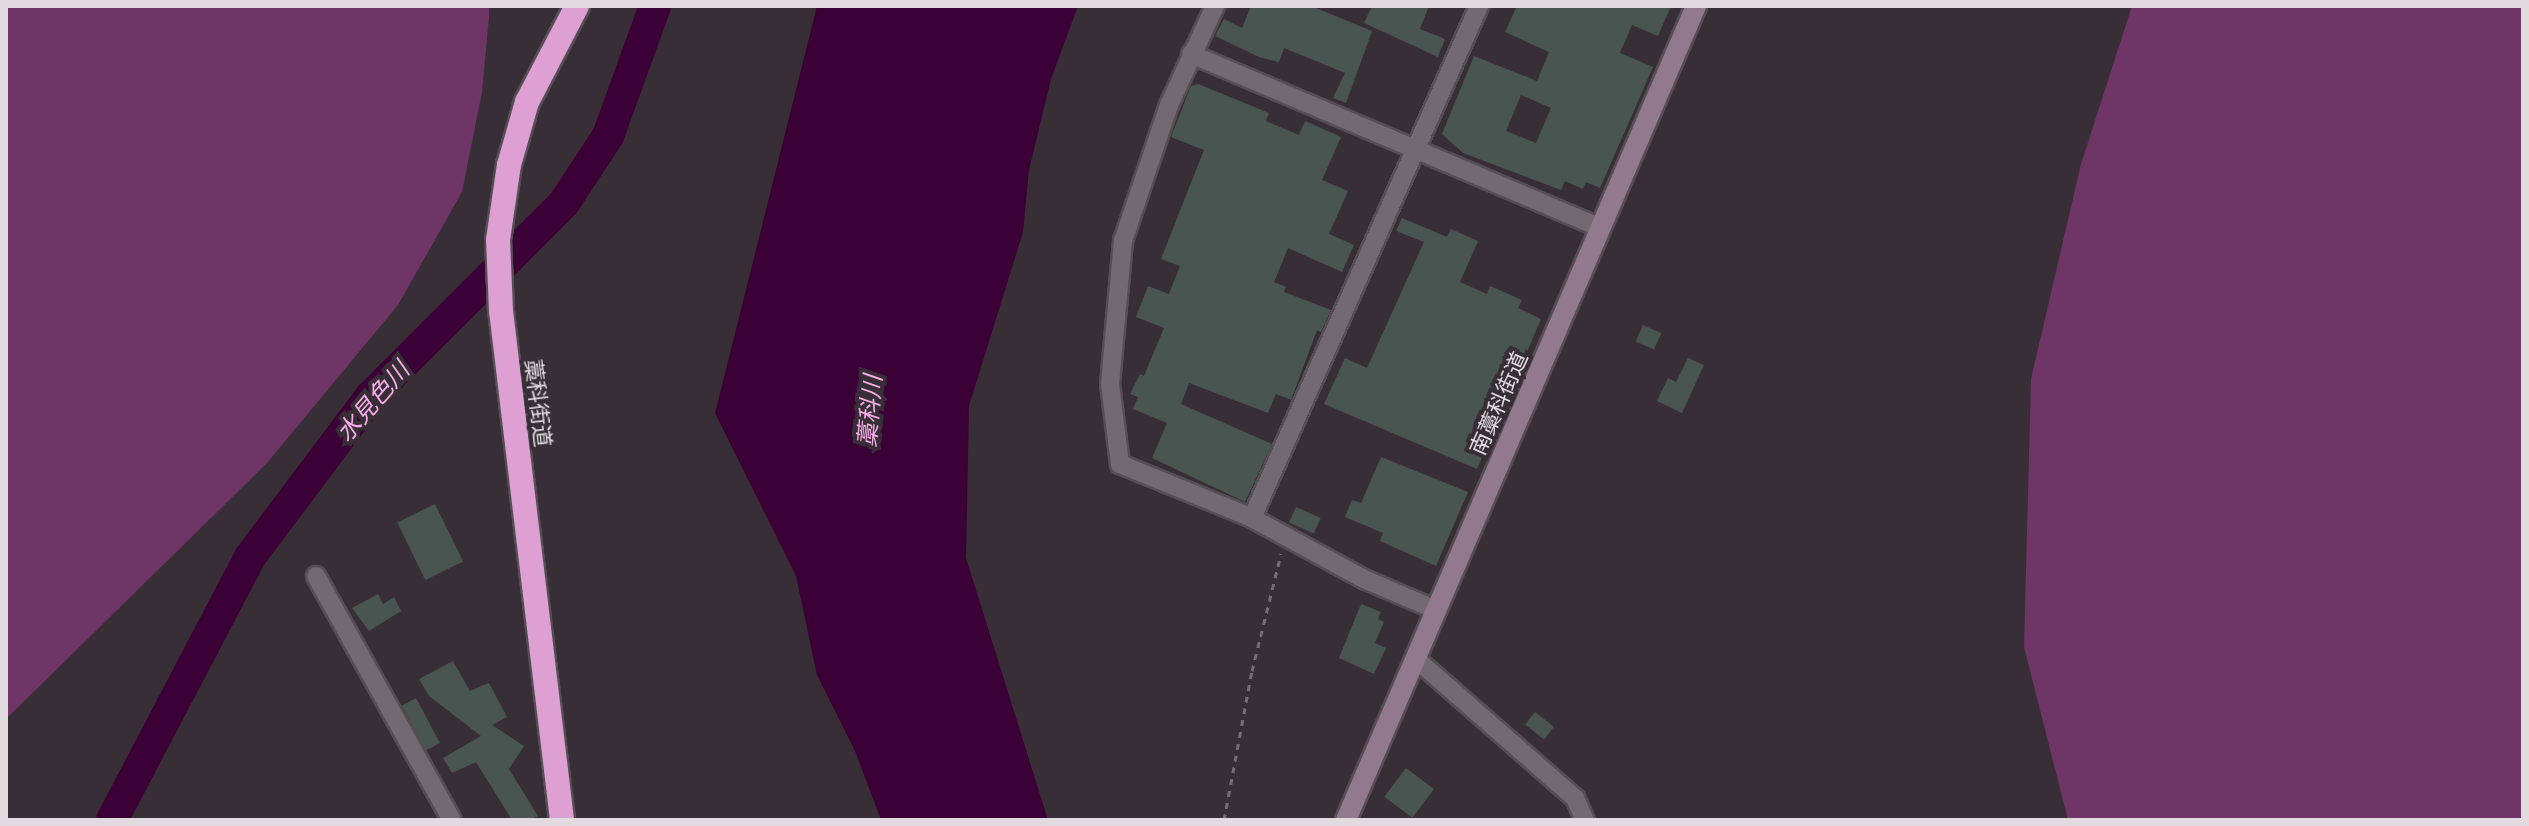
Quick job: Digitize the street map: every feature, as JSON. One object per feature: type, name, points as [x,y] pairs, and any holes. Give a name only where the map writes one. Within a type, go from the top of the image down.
[{"type":"highway","name":"藁科街道","points":[[562,820],[499,278],[502,215],[509,165],[527,102],[577,6]]},
{"type":"main road","name":"南藁科街道","points":[[1346,820],[1416,659],[1434,609],[1696,6]]},
{"type":"street","points":[[1215,6],[1191,54],[1136,195],[1123,241],[1110,384],[1120,464],[1252,518],[1434,609]]},
{"type":"street","points":[[1252,518],[1479,6]]},
{"type":"street","points":[[1191,54],[1600,228]]},
{"type":"street","points":[[316,576],[452,820]]},
{"type":"street","points":[[1416,659],[1575,798],[1585,820]]},
{"type":"path","points":[[1224,820],[1252,671],[1286,537]]},
{"type":"shaded area","points":[[6,6],[489,6],[482,92],[462,192],[398,305],[267,463],[6,719]]},
{"type":"shaded area","points":[[2132,6],[2523,6],[2523,820],[2068,820],[2024,647],[2031,379],[2081,164]]},
{"type":"water","name":"藁科川","points":[[817,6],[1078,6],[1051,79],[1029,170],[1023,232],[969,406],[966,558],[1048,820],[881,820],[855,751],[817,675],[796,576],[715,413]]},
{"type":"building","points":[[1251,6],[1311,6],[1372,31],[1346,103],[1333,98],[1345,73],[1284,48],[1279,62],[1259,57],[1215,36],[1224,19],[1242,28]]},
{"type":"building","points":[[1372,6],[1429,6],[1420,29],[1445,39],[1438,57],[1364,23]]},
{"type":"building","points":[[1517,6],[1671,6],[1658,36],[1632,25],[1620,53],[1653,67],[1600,188],[1586,182],[1583,189],[1565,181],[1561,190],[1463,153],[1442,134],[1474,56],[1537,81],[1549,52],[1505,32]],"holes":[[[1521,95],[1551,108],[1536,143],[1506,131]]]},
{"type":"building","points":[[1198,84],[1269,113],[1266,121],[1299,135],[1305,121],[1341,137],[1322,180],[1348,191],[1329,234],[1354,245],[1342,272],[1288,248],[1274,282],[1286,287],[1284,292],[1331,310],[1321,332],[1317,330],[1291,400],[1276,394],[1268,413],[1189,383],[1181,404],[1272,444],[1245,502],[1152,458],[1167,423],[1133,409],[1138,397],[1130,394],[1140,374],[1144,376],[1164,328],[1136,317],[1148,286],[1169,294],[1180,266],[1161,259],[1204,150],[1171,137],[1191,86]]},
{"type":"building","points":[[1402,218],[1447,237],[1451,229],[1478,241],[1460,282],[1487,294],[1490,286],[1522,300],[1518,308],[1541,319],[1477,469],[1324,404],[1345,358],[1367,368],[1424,242],[1396,231]]},
{"type":"building","points":[[1643,325],[1661,333],[1654,350],[1636,341]]},
{"type":"building","points":[[1688,358],[1704,365],[1682,413],[1657,401],[1668,378],[1676,382]]},
{"type":"building","points":[[1381,457],[1468,492],[1436,566],[1380,541],[1383,533],[1345,517],[1352,500],[1361,503]]},
{"type":"building","points":[[435,504],[463,562],[425,580],[397,522]]},
{"type":"building","points":[[1296,507],[1321,518],[1314,534],[1289,523]]},
{"type":"building","points":[[378,594],[383,604],[394,597],[401,611],[369,631],[352,608]]},
{"type":"building","points":[[1361,604],[1381,612],[1378,619],[1384,622],[1375,643],[1386,648],[1374,674],[1339,658]]},
{"type":"building","points":[[453,661],[470,691],[489,683],[507,717],[492,725],[524,746],[509,769],[538,816],[530,820],[512,820],[476,762],[452,773],[443,758],[481,736],[429,696],[419,679]]},
{"type":"building","points":[[416,698],[440,743],[426,751],[402,706]]},
{"type":"building","points":[[1535,712],[1554,727],[1544,739],[1525,725]]},
{"type":"building","points":[[1406,768],[1434,789],[1412,818],[1384,797]]},
{"type":"waterway","name":"水見色川","points":[[112,820],[250,557],[371,396],[564,203],[608,136],[655,6]]}]
